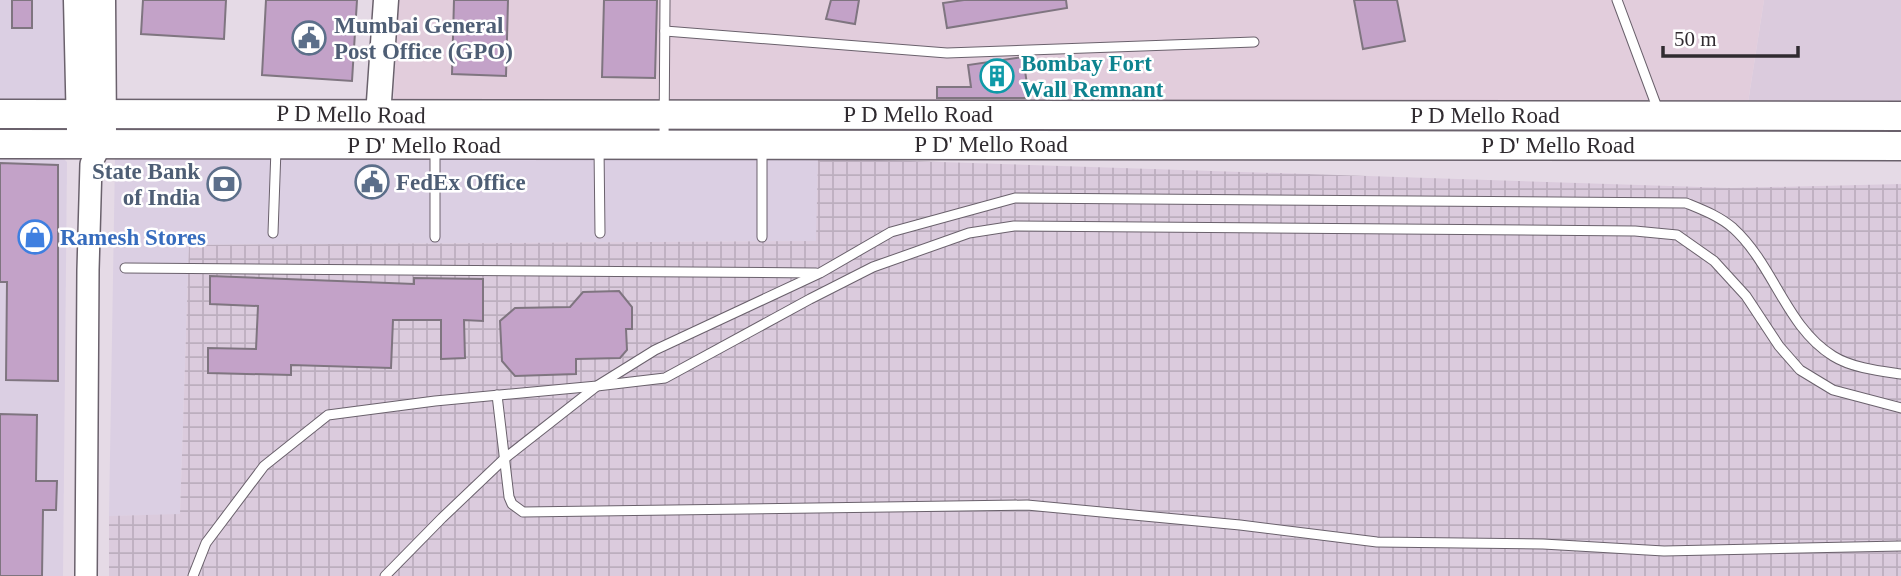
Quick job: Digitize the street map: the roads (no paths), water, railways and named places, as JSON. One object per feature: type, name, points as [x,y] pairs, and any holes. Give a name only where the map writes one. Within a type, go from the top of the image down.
[{"type":"main road","points":[[78,0],[91,112]]},
{"type":"main road","points":[[91,151],[91,112],[101,0]]},
{"type":"main road","points":[[378,116],[386,0]]},
{"type":"main road","name":"P D Mello Road","points":[[0,114],[1901,116]]},
{"type":"main road","name":"P D' Mello Road","points":[[0,144],[91,151],[276,144],[1901,146]]},
{"type":"street","points":[[86,576],[91,151]]},
{"type":"lane","points":[[664,144],[665,0]]},
{"type":"lane","points":[[1618,0],[1659,115]]},
{"type":"lane","points":[[665,31],[947,53],[1254,42]]},
{"type":"lane","points":[[273,233],[276,144]]},
{"type":"lane","points":[[762,144],[762,237]]},
{"type":"lane","points":[[435,145],[435,237]]},
{"type":"lane","points":[[598,146],[600,233]]},
{"type":"lane","points":[[385,576],[504,459],[597,386],[674,340],[820,273],[891,232],[1015,198],[1686,203],[1714,214],[1734,229],[1750,248],[1813,341],[1835,358],[1901,374]]},
{"type":"lane","points":[[193,576],[206,543],[264,466],[328,415],[665,378],[873,267],[968,233],[1014,226],[1635,231],[1677,235],[1714,261],[1746,296],[1779,346],[1800,370],[1833,390],[1901,408]]},
{"type":"lane","points":[[125,268],[820,273]]},
{"type":"lane","points":[[497,395],[512,504],[523,512],[1027,505],[1240,525],[1377,542],[1543,544],[1664,551],[1901,546]]},
{"type":"place","name":"Mumbai General Post Office (GPO)","points":[[309,38]]},
{"type":"place","name":"Bombay Fort Wall Remnant","points":[[997,76]]},
{"type":"place","name":"FedEx Office","points":[[372,182]]},
{"type":"place","name":"State Bank of India","points":[[224,184]]},
{"type":"place","name":"Ramesh Stores","points":[[35,237]]}]
